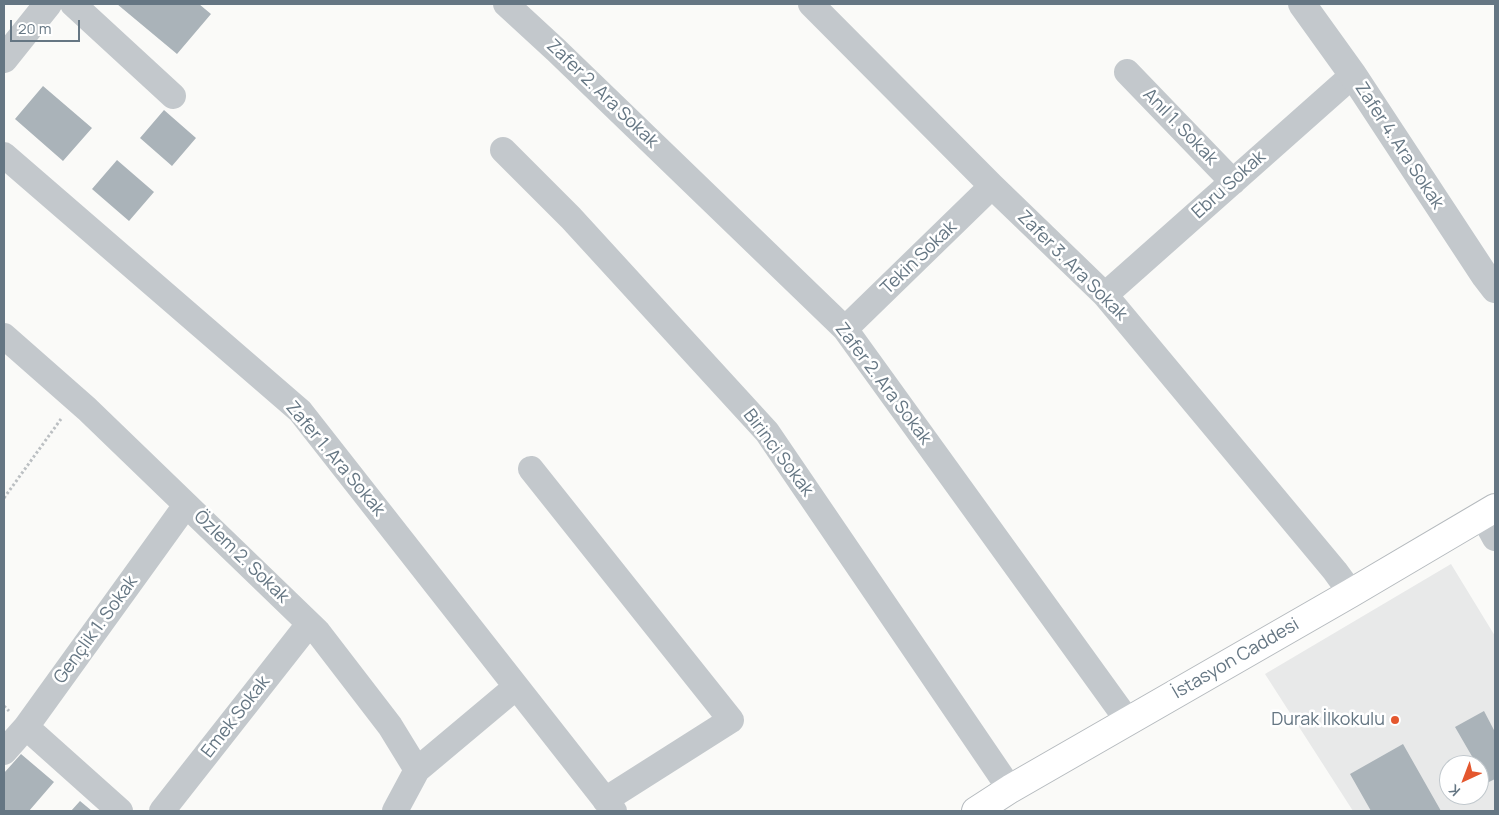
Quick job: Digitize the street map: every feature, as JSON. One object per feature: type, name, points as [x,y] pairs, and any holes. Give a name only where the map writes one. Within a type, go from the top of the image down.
[{"type":"main road","name":"İstasyon Caddesi","points":[[976,811],[1010,789],[1351,593],[1491,521]]},
{"type":"street","points":[[4,59],[48,4]]},
{"type":"street","points":[[73,4],[173,96]]},
{"type":"street","name":"Zafer 2. Ara Sokak","points":[[506,4],[845,329],[1128,721]]},
{"type":"street","name":"Zafer 3. Ara Sokak","points":[[811,4],[992,186],[1106,295],[1335,571],[1351,593]]},
{"type":"street","name":"Zafer 4. Ara Sokak","points":[[1302,4],[1353,74],[1474,260],[1495,289]]},
{"type":"street","name":"Anıl 1. Sokak","points":[[1127,72],[1233,182]]},
{"type":"street","name":"Ebru Sokak","points":[[1106,295],[1353,74]]},
{"type":"street","name":"Birinci Sokak","points":[[503,150],[571,218],[767,432],[1010,789]]},
{"type":"street","name":"Zafer 1. Ara Sokak","points":[[4,155],[300,411],[610,806]]},
{"type":"street","name":"Tekin Sokak","points":[[845,329],[992,186]]},
{"type":"street","name":"Özlem 2. Sokak","points":[[4,336],[76,399],[317,631],[390,726],[417,770]]},
{"type":"street","points":[[531,468],[731,720],[610,806]]},
{"type":"street","name":"Gençlik 1. Sokak","points":[[4,752],[26,726],[186,505]]},
{"type":"street","name":"Emek Sokak","points":[[162,811],[310,624]]},
{"type":"street","points":[[396,811],[417,770],[516,687]]},
{"type":"street","points":[[26,726],[120,811]]},
{"type":"path","points":[[4,498],[76,399]]},
{"type":"shaded area","name":"Durak İlkokulu","points":[[1451,564],[1495,636],[1495,811],[1353,811],[1265,674]]},
{"type":"building","points":[[117,4],[199,4],[211,14],[177,54]]},
{"type":"building","points":[[43,86],[92,128],[63,161],[15,119]]},
{"type":"building","points":[[164,110],[196,138],[172,166],[140,138]]},
{"type":"building","points":[[117,160],[154,192],[129,221],[92,189]]},
{"type":"building","points":[[1484,711],[1495,732],[1495,779],[1489,782],[1489,755],[1471,755],[1455,727]]},
{"type":"building","points":[[1403,744],[1441,811],[1371,811],[1350,774]]},
{"type":"building","points":[[21,754],[54,782],[29,811],[4,811],[4,773]]},
{"type":"building","points":[[80,801],[92,811],[71,811]]},
{"type":"place","name":"Durak İlkokulu","points":[[1395,720]]}]
